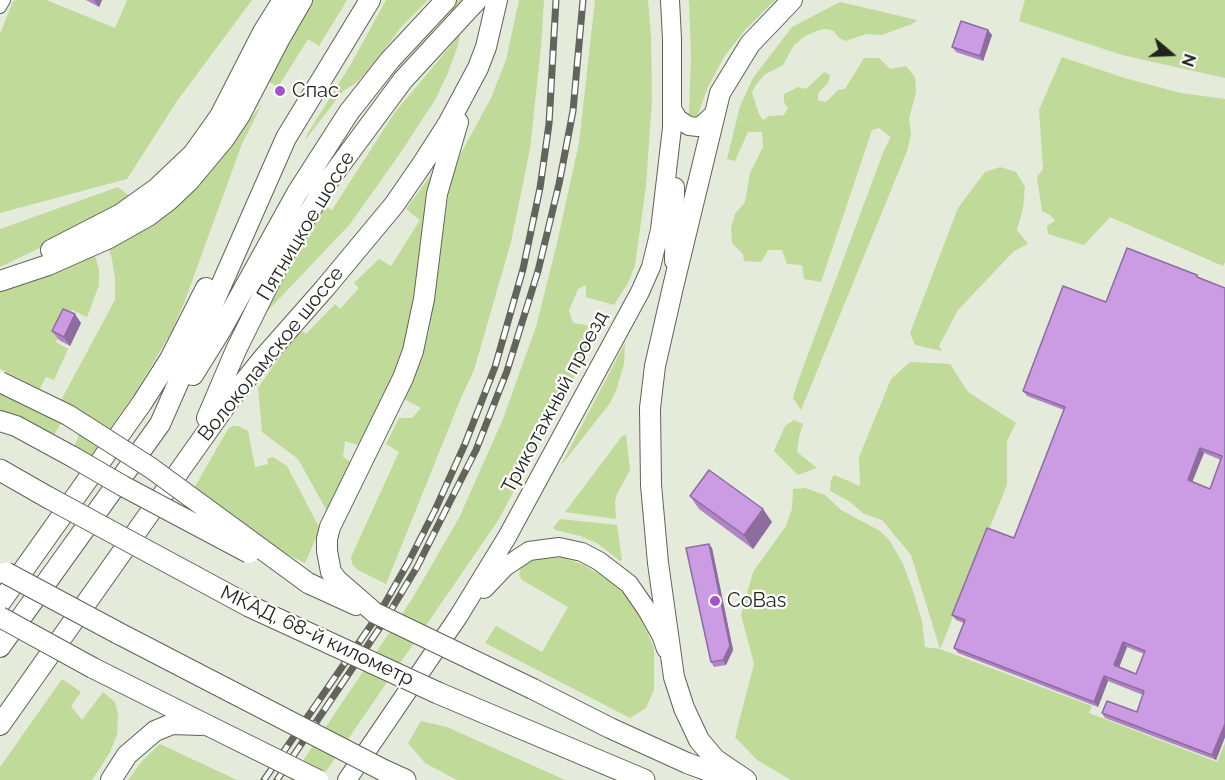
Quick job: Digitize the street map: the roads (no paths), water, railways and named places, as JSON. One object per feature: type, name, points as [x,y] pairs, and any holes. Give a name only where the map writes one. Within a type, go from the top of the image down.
[{"type":"highway","name":"МКАД, 68-й километр","points":[[0,470],[249,606],[438,693],[644,780]]},
{"type":"highway","points":[[3,571],[118,633],[405,780]]},
{"type":"main road","points":[[0,280],[41,255],[121,214],[176,172],[203,141],[220,116],[263,32],[283,0]]},
{"type":"main road","points":[[0,280],[48,265],[109,238],[148,216],[169,200],[201,168],[240,115],[302,0]]},
{"type":"main road","points":[[0,603],[142,403],[164,368],[230,238],[286,138],[370,0]]},
{"type":"main road","name":"Пятницкое шоссе","points":[[160,424],[221,330],[313,166],[343,121],[390,60],[447,0]]},
{"type":"main road","name":"Пятницкое шоссе","points":[[194,448],[236,350],[279,263],[326,184],[403,80],[454,22],[477,0]]},
{"type":"main road","name":"Волоколамское шоссе","points":[[0,725],[194,448],[265,356],[326,288],[394,205],[423,164],[448,124],[478,68],[486,47],[497,0]]},
{"type":"main road","name":"Трикотажный проезд","points":[[346,780],[458,617],[533,492],[640,292],[651,267],[660,230],[672,128],[670,0]]},
{"type":"main road","points":[[674,677],[658,562],[651,485],[650,424],[656,366],[720,93],[750,44],[792,0]]},
{"type":"main road","points":[[375,613],[331,572],[327,539],[330,527],[403,378],[419,327],[437,194],[448,152],[478,68]]},
{"type":"main road","points":[[672,109],[678,119],[689,126],[698,127],[714,114]]},
{"type":"main road","points":[[672,128],[675,187],[673,287]]},
{"type":"main road","points":[[0,647],[160,424],[286,138]]},
{"type":"main road","points":[[0,382],[68,415],[142,462],[308,583]]},
{"type":"main road","points":[[0,421],[16,426],[133,492],[308,583],[375,613],[610,728],[687,763],[733,780]]},
{"type":"main road","points":[[458,617],[505,567],[529,551],[559,547],[582,552],[599,561],[628,584],[647,610],[661,635],[684,708],[699,740],[715,759],[746,780]]},
{"type":"main road","points":[[0,618],[93,668],[318,780]]},
{"type":"main road","points":[[111,780],[127,755],[155,731],[172,724],[189,723],[208,726]]},
{"type":"street","points":[[0,7],[4,0]]},
{"type":"railway","points":[[264,780],[380,612],[409,561],[465,444],[495,367],[523,269],[540,188],[549,124],[556,0]]},
{"type":"railway","points":[[277,780],[385,620],[417,567],[476,450],[507,371],[538,271],[559,184],[573,111],[583,0]]},
{"type":"place","name":"Спас","points":[[280,91]]},
{"type":"place","name":"CoBas","points":[[715,601]]}]
